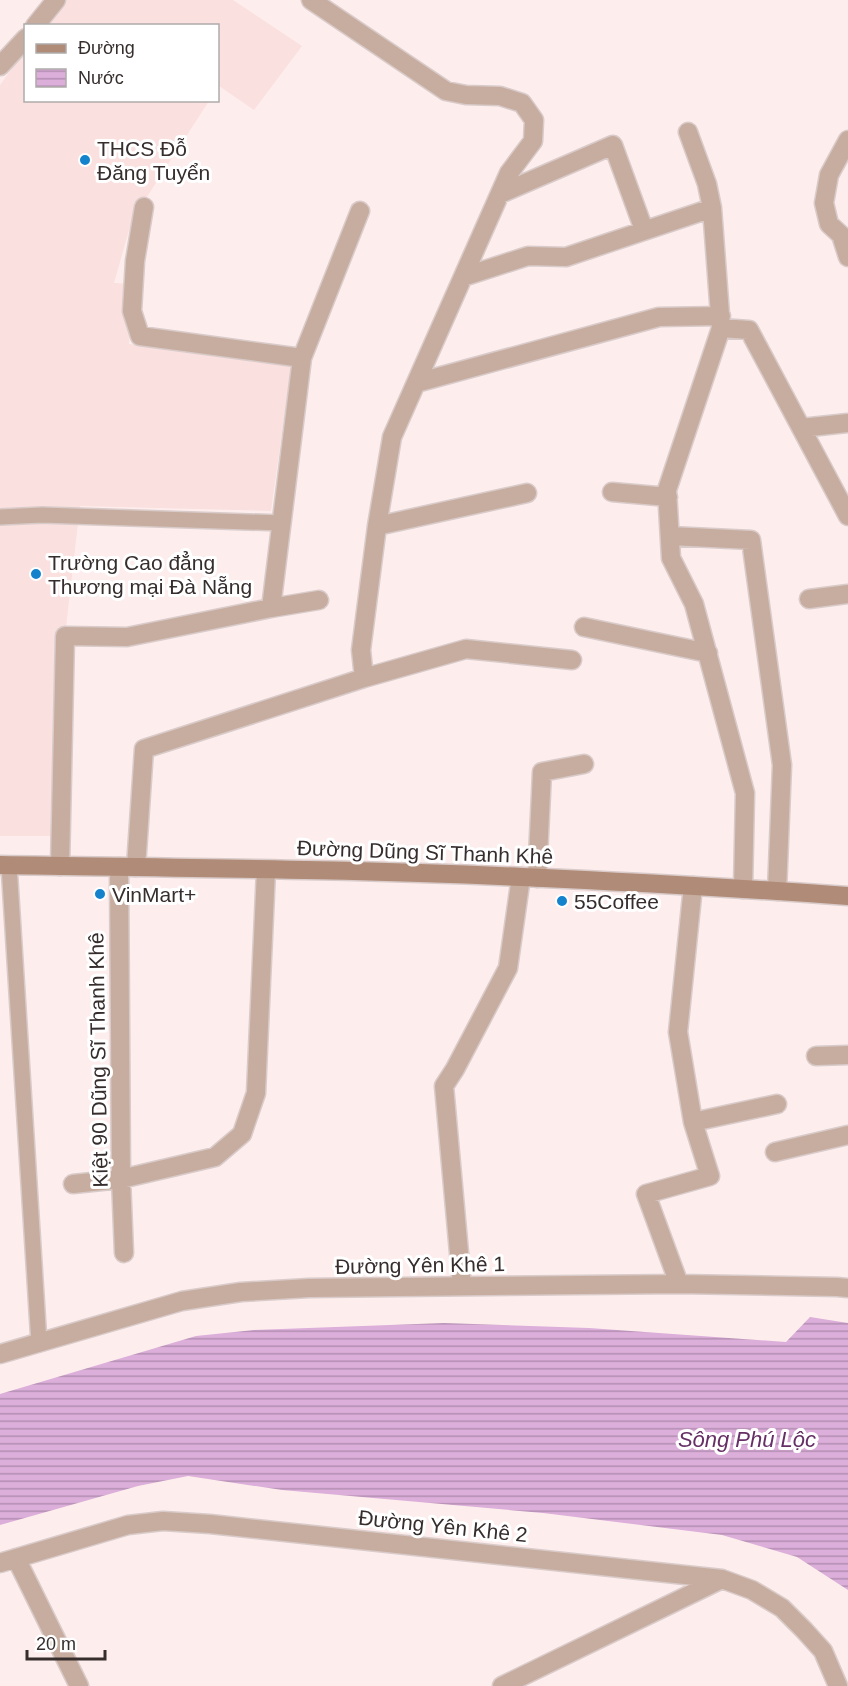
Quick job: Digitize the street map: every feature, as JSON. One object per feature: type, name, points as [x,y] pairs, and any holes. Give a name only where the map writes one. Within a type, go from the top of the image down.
[{"type":"street","points":[[37,24],[56,0]]},
{"type":"street","points":[[311,0],[446,91],[466,95],[500,96],[522,103],[534,120],[533,141],[509,173],[392,437],[377,526],[361,650],[364,678],[466,649],[572,660]]},
{"type":"street","points":[[0,66],[24,40]]},
{"type":"street","points":[[688,132],[707,184],[712,208],[721,322],[667,490],[671,558],[694,604],[745,792],[743,889]]},
{"type":"street","points":[[848,140],[829,175],[824,203],[829,224],[841,235],[848,257]]},
{"type":"street","points":[[500,194],[613,145],[644,230]]},
{"type":"street","points":[[144,207],[135,261],[132,310],[140,336],[302,358]]},
{"type":"street","points":[[463,277],[528,256],[566,257],[712,208]]},
{"type":"street","points":[[271,608],[302,358],[360,211]]},
{"type":"street","points":[[416,383],[659,317],[721,322],[748,330],[848,516]]},
{"type":"street","points":[[801,428],[848,423]]},
{"type":"street","points":[[612,492],[668,496]]},
{"type":"street","points":[[377,526],[528,493]]},
{"type":"street","points":[[670,536],[751,540],[782,765],[777,891]]},
{"type":"street","points":[[809,599],[848,594]]},
{"type":"street","points":[[60,866],[65,636],[127,637],[319,600]]},
{"type":"street","points":[[584,627],[708,652]]},
{"type":"street","name":"Kiệt 90 Dũng Sĩ Thanh Khê","points":[[124,1253],[121,1179],[127,867],[144,749],[364,678]]},
{"type":"street","points":[[462,1287],[444,1086],[508,968],[529,877],[542,772],[584,764]]},
{"type":"street","name":"Đường Dũng Sĩ Thanh Khê","points":[[4,865],[529,877],[848,896]]},
{"type":"street","points":[[73,1184],[121,1179],[215,1157],[242,1134],[256,1093],[266,870]]},
{"type":"street","points":[[679,1284],[646,1194],[710,1176],[693,1122],[678,1032],[693,886]]},
{"type":"street","points":[[816,1056],[848,1055]]},
{"type":"street","points":[[693,1122],[777,1104]]},
{"type":"street","points":[[775,1152],[848,1135]]},
{"type":"street","name":"Đường Yên Khê 1","points":[[0,1354],[182,1302],[241,1292],[309,1288],[679,1284],[848,1288]]},
{"type":"street","name":"Đường Yên Khê 2","points":[[8,1560],[128,1525],[163,1521],[210,1524],[722,1579],[752,1590],[782,1608],[823,1651],[838,1686]]},
{"type":"street","points":[[8,1560],[79,1686]]},
{"type":"street","points":[[502,1686],[722,1579]]},
{"type":"lane","points":[[0,517],[42,515],[282,523]]},
{"type":"lane","points":[[4,865],[39,1343]]},
{"type":"shaded area","name":"THCS Đỗ Đăng Tuyển","points":[[60,0],[233,0],[302,46],[254,110],[219,86],[219,24],[43,24]]},
{"type":"shaded area","name":"Trường Cao đẳng Thương mại Đà Nẵng","points":[[24,51],[24,102],[208,102],[132,220],[114,283],[134,284],[129,344],[292,362],[271,511],[80,506],[65,636],[61,836],[0,836],[0,85]]},
{"type":"water","name":"Sông Phú Lộc","points":[[810,1317],[848,1323],[848,1590],[797,1557],[722,1535],[543,1513],[282,1490],[188,1476],[138,1486],[0,1525],[0,1394],[196,1336],[254,1330],[444,1323],[589,1328],[786,1342]]},
{"type":"place","name":"THCS Đỗ Đăng Tuyển","points":[[85,160]]},
{"type":"place","name":"Trường Cao đẳng Thương mại Đà Nẵng","points":[[36,574]]},
{"type":"place","name":"VinMart+","points":[[100,894]]},
{"type":"place","name":"55Coffee","points":[[562,901]]}]
